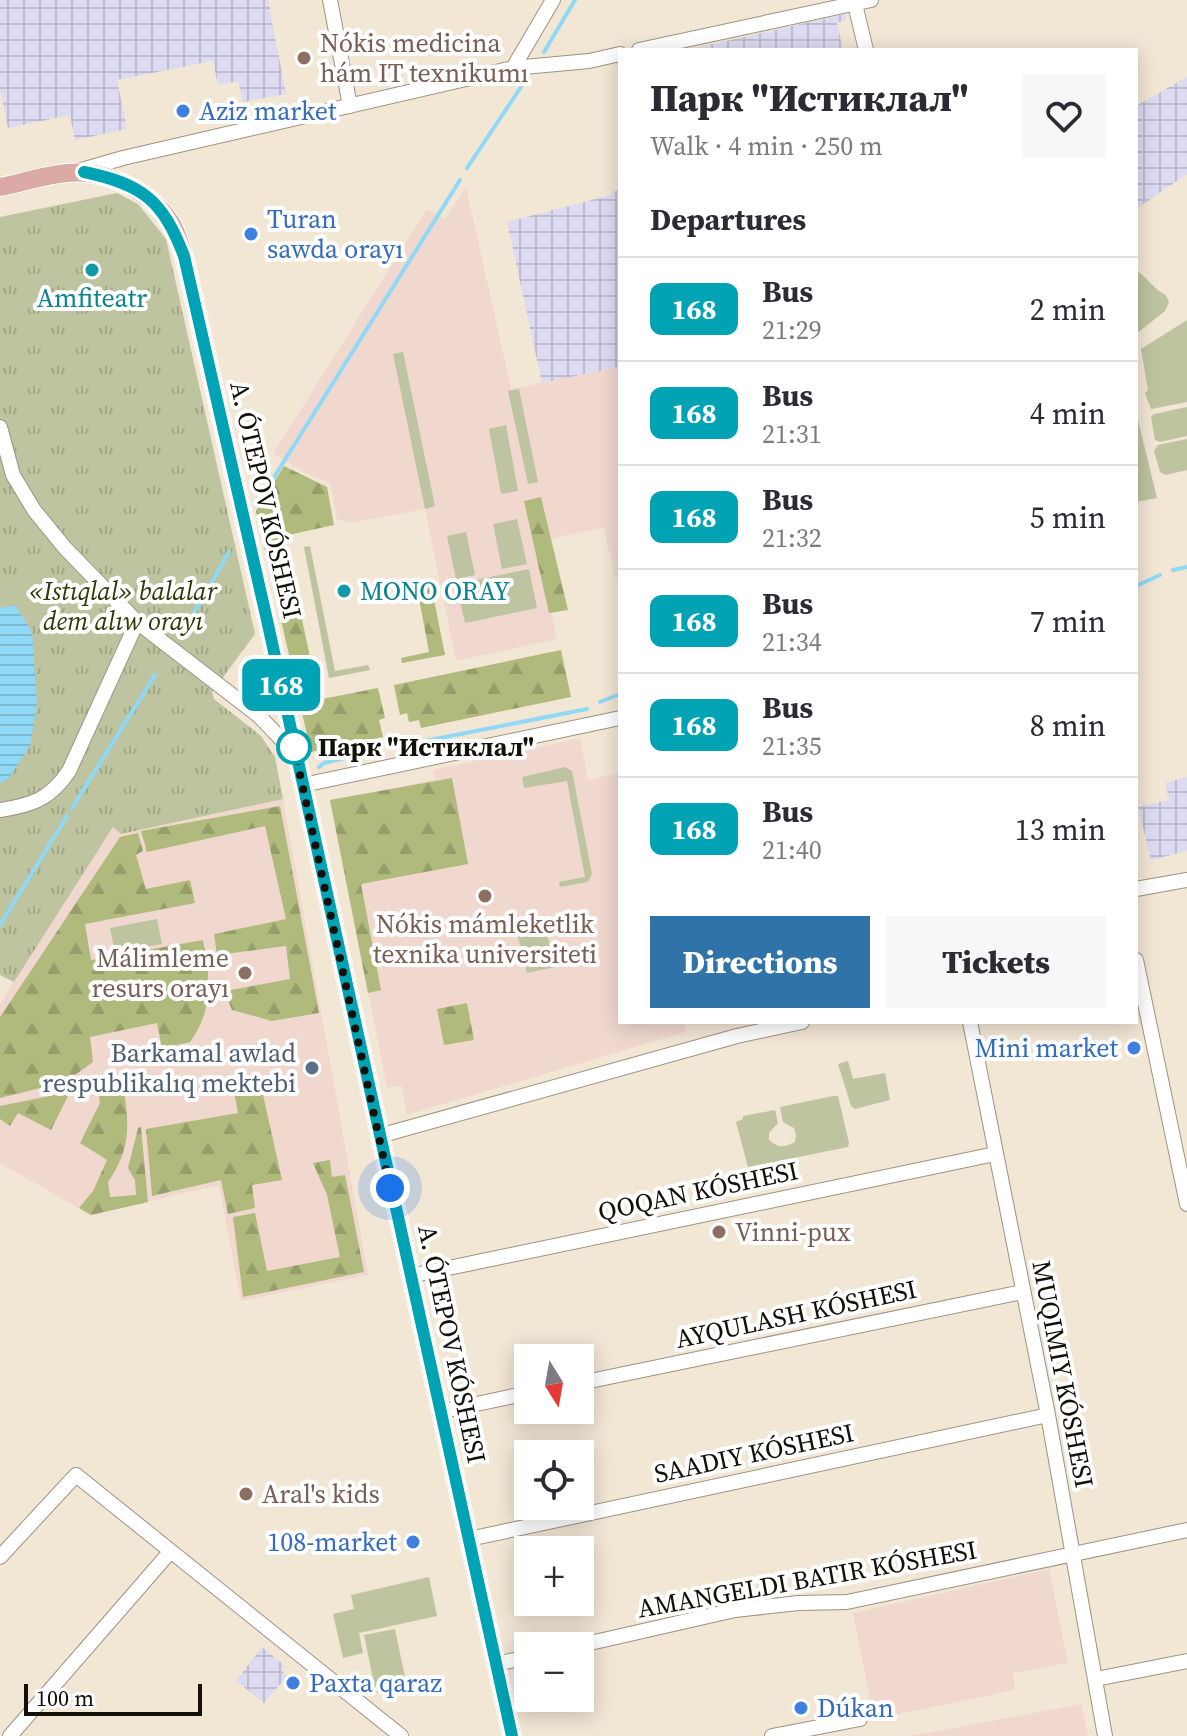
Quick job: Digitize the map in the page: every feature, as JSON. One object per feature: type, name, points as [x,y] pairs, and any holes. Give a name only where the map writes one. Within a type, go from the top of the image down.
[{"type":"main road","name":"A. ÓTEPOV KÓSHESI","points":[[0,187],[77,173],[129,186],[151,200],[172,223],[184,256],[512,1736]]},
{"type":"street","points":[[330,0],[350,106]]},
{"type":"street","points":[[513,68],[553,0]]},
{"type":"street","points":[[648,48],[871,0]]},
{"type":"street","points":[[855,4],[866,48]]},
{"type":"street","points":[[77,173],[123,158],[513,68],[589,61],[618,54]]},
{"type":"street","points":[[123,158],[118,163],[117,175],[129,186]]},
{"type":"street","points":[[0,427],[13,475],[34,510],[65,548],[137,622],[259,716],[281,739]]},
{"type":"street","points":[[0,810],[32,802],[56,791],[69,771],[137,622]]},
{"type":"street","points":[[303,785],[618,718]]},
{"type":"street","points":[[1138,889],[1187,880]]},
{"type":"street","points":[[1138,970],[1187,1204]]},
{"type":"street","points":[[379,1136],[737,1036],[793,1024]]},
{"type":"street","name":"MUQIMIY KÓSHESI","points":[[970,1024],[1048,1415],[1105,1736]]},
{"type":"street","name":"QOQAN KÓSHESI","points":[[410,1276],[995,1154]]},
{"type":"street","name":"AYQULASH KÓSHESI","points":[[594,1380],[1022,1292]]},
{"type":"street","points":[[439,1412],[514,1396]]},
{"type":"street","name":"SAADIY KÓSHESI","points":[[469,1539],[1048,1415]]},
{"type":"street","points":[[0,1557],[76,1475],[401,1736]]},
{"type":"street","points":[[594,1642],[735,1610],[799,1603],[847,1602],[1187,1530]]},
{"type":"street","points":[[10,1736],[170,1552]]},
{"type":"street","points":[[496,1664],[514,1660]]},
{"type":"street","points":[[1096,1679],[1187,1661]]},
{"type":"street","points":[[772,1736],[860,1719]]},
{"type":"shaded area","points":[[0,0],[268,0],[286,94],[243,102],[238,81],[218,85],[213,61],[117,80],[127,129],[75,140],[70,115],[8,128],[0,90]]},
{"type":"shaded area","points":[[845,14],[846,20],[837,23],[843,48],[696,48]]},
{"type":"shaded area","points":[[1187,77],[1187,174],[1138,208],[1138,105]]},
{"type":"shaded area","points":[[466,187],[511,389],[618,367],[618,577],[615,577],[604,527],[536,543],[557,639],[456,661],[425,509],[350,523],[337,519],[330,483],[273,454],[427,209],[445,219]]},
{"type":"shaded area","points":[[618,190],[618,367],[542,383],[507,222],[611,195],[611,192]]},
{"type":"shaded area","name":"Nókis mámleketlik texnika universiteti","points":[[580,738],[588,780],[618,773],[618,1024],[684,1024],[686,1032],[407,1115],[402,1086],[387,1087],[330,800],[435,780],[433,770]]},
{"type":"shaded area","points":[[1187,777],[1187,851],[1151,860],[1138,807],[1169,800],[1165,783]]},
{"type":"shaded area","points":[[283,799],[368,1275],[241,1301],[219,1185],[91,1215],[0,1163],[0,1004],[113,827],[121,834]]},
{"type":"shaded area","points":[[1049,1569],[1068,1663],[1013,1673],[1015,1690],[884,1717],[872,1708],[853,1613]]},
{"type":"shaded area","points":[[262,1647],[285,1666],[281,1670],[287,1676],[264,1703],[236,1681]]},
{"type":"shaded area","points":[[1081,1704],[1088,1736],[910,1736],[1039,1712]]},
{"type":"green space","name":"«Istıqlal» balalar dem alıw orayı","points":[[117,193],[138,204],[166,239],[255,634],[212,692],[214,699],[261,736],[275,757],[283,799],[121,834],[113,827],[14,982],[0,975],[0,217]]},
{"type":"green space","points":[[1138,272],[1166,295],[1169,302],[1165,311],[1138,332]]},
{"type":"green space","points":[[1187,320],[1187,402],[1151,409],[1145,393],[1148,390],[1141,349]]},
{"type":"green space","points":[[403,352],[435,506],[425,509],[393,354]]},
{"type":"green space","points":[[519,389],[538,482],[528,484],[508,391]]},
{"type":"green space","points":[[1187,407],[1187,436],[1160,442],[1155,440],[1151,417]]},
{"type":"green space","points":[[1138,420],[1157,498],[1138,502]]},
{"type":"green space","points":[[506,425],[518,491],[501,494],[489,429]]},
{"type":"green space","points":[[1187,439],[1187,470],[1166,475],[1160,472],[1154,451],[1158,445]]},
{"type":"green space","points":[[284,466],[327,487],[334,525],[284,536],[317,689],[298,694],[256,511]]},
{"type":"green space","points":[[541,497],[568,610],[549,613],[524,501]]},
{"type":"green space","points":[[517,519],[527,564],[502,569],[493,524]]},
{"type":"green space","points":[[466,532],[475,575],[456,579],[447,536]]},
{"type":"green space","points":[[310,546],[335,671],[368,665],[370,670],[329,678],[304,547]]},
{"type":"green space","points":[[529,569],[537,608],[465,623],[456,584]]},
{"type":"green space","points":[[430,579],[445,655],[402,663],[401,658],[429,652],[416,582]]},
{"type":"green space","points":[[561,650],[571,697],[421,728],[419,720],[409,722],[407,713],[400,715],[394,685]]},
{"type":"green space","points":[[378,688],[385,718],[379,720],[383,737],[311,752],[301,708],[307,706],[307,702]]},
{"type":"green space","points":[[565,767],[572,771],[592,874],[588,882],[560,887],[559,882],[585,877],[567,781],[524,788],[522,777]]},
{"type":"green space","points":[[452,778],[468,864],[361,884],[381,990],[368,993],[330,800]]},
{"type":"green space","points":[[280,806],[319,1013],[272,1021],[232,1010],[229,1003],[231,990],[290,979],[286,946],[217,955],[214,934],[286,919],[265,826],[147,852],[141,831]]},
{"type":"green space","points":[[138,833],[143,851],[136,855],[146,889],[190,880],[195,903],[85,924],[91,960],[203,940],[208,992],[198,1030],[190,1042],[162,1048],[157,1023],[90,1037],[93,1062],[65,1082],[0,1098],[0,1017],[120,837]]},
{"type":"green space","points":[[543,918],[555,967],[527,973],[515,925]]},
{"type":"green space","points":[[157,919],[162,944],[115,953],[110,928]]},
{"type":"green space","points":[[467,1003],[474,1040],[444,1045],[437,1009]]},
{"type":"green space","points":[[848,1061],[853,1079],[885,1073],[890,1100],[855,1109],[851,1106],[838,1064]]},
{"type":"green space","points":[[242,1077],[256,1079],[261,1086],[282,1180],[252,1185],[255,1208],[228,1214],[221,1180],[152,1196],[146,1129],[238,1113],[232,1081]]},
{"type":"green space","points":[[122,1079],[127,1133],[122,1157],[108,1182],[110,1197],[136,1195],[135,1180],[128,1168],[138,1128],[141,1127],[148,1202],[91,1215],[79,1208],[93,1191],[107,1160],[80,1143],[100,1103],[97,1084]]},
{"type":"green space","points":[[70,1092],[51,1130],[18,1113],[10,1126],[0,1119],[0,1106]]},
{"type":"green space","points":[[838,1096],[848,1147],[748,1167],[736,1122],[743,1116],[775,1110],[778,1123],[769,1133],[769,1140],[784,1146],[795,1142],[796,1135],[794,1128],[783,1122],[780,1107]]},
{"type":"green space","points":[[330,1160],[332,1177],[345,1175],[364,1272],[243,1297],[233,1217],[255,1213],[267,1271],[340,1257],[327,1195],[313,1163]]},
{"type":"green space","points":[[429,1577],[437,1616],[359,1633],[363,1653],[343,1658],[333,1614],[354,1609],[351,1595]]},
{"type":"green space","points":[[395,1629],[407,1687],[376,1693],[364,1635]]},
{"type":"water","points":[[15,605],[32,632],[37,704],[30,746],[9,778],[0,783],[0,608]]},
{"type":"waterway","points":[[544,52],[575,0]]},
{"type":"waterway","points":[[467,168],[521,87]]},
{"type":"waterway","points":[[256,506],[460,180]]},
{"type":"waterway","points":[[183,632],[229,552]]},
{"type":"waterway","points":[[1173,570],[1187,567]]},
{"type":"waterway","points":[[1138,585],[1160,575]]},
{"type":"waterway","points":[[72,808],[155,675]]},
{"type":"waterway","points":[[600,702],[618,695]]},
{"type":"waterway","points":[[425,741],[587,709]]},
{"type":"waterway","points":[[319,767],[324,763],[371,752]]},
{"type":"waterway","points":[[0,925],[67,816]]},
{"type":"bus line","name":"168","points":[[84,172],[129,186],[151,200],[172,223],[184,256],[512,1736]]},
{"type":"place","name":"Nókis medicina hám IT texnikumı","points":[[304,58]]},
{"type":"place","name":"Aziz market","points":[[183,111]]},
{"type":"place","name":"Turan sawda orayı","points":[[251,234]]},
{"type":"place","name":"Amfiteatr","points":[[92,270]]},
{"type":"place","name":"MONO ORAY","points":[[344,591]]},
{"type":"place","name":"Парк \"Истиклал\"","points":[[294,747]]},
{"type":"place","name":"Nókis mámleketlik texnika universiteti","points":[[485,896]]},
{"type":"place","name":"Málimleme resurs orayı","points":[[245,973]]},
{"type":"place","name":"Mini market","points":[[1134,1048]]},
{"type":"place","name":"Barkamal awlad respublikalıq mektebi","points":[[312,1068]]},
{"type":"place","name":"Vinni-pux","points":[[719,1232]]},
{"type":"place","name":"Aral's kids","points":[[246,1494]]},
{"type":"place","name":"108-market","points":[[413,1542]]},
{"type":"place","name":"Paxta qaraz","points":[[293,1683]]},
{"type":"place","name":"Dúkan","points":[[801,1708]]},
{"type":"route","points":[[294,747],[390,1188]]}]
